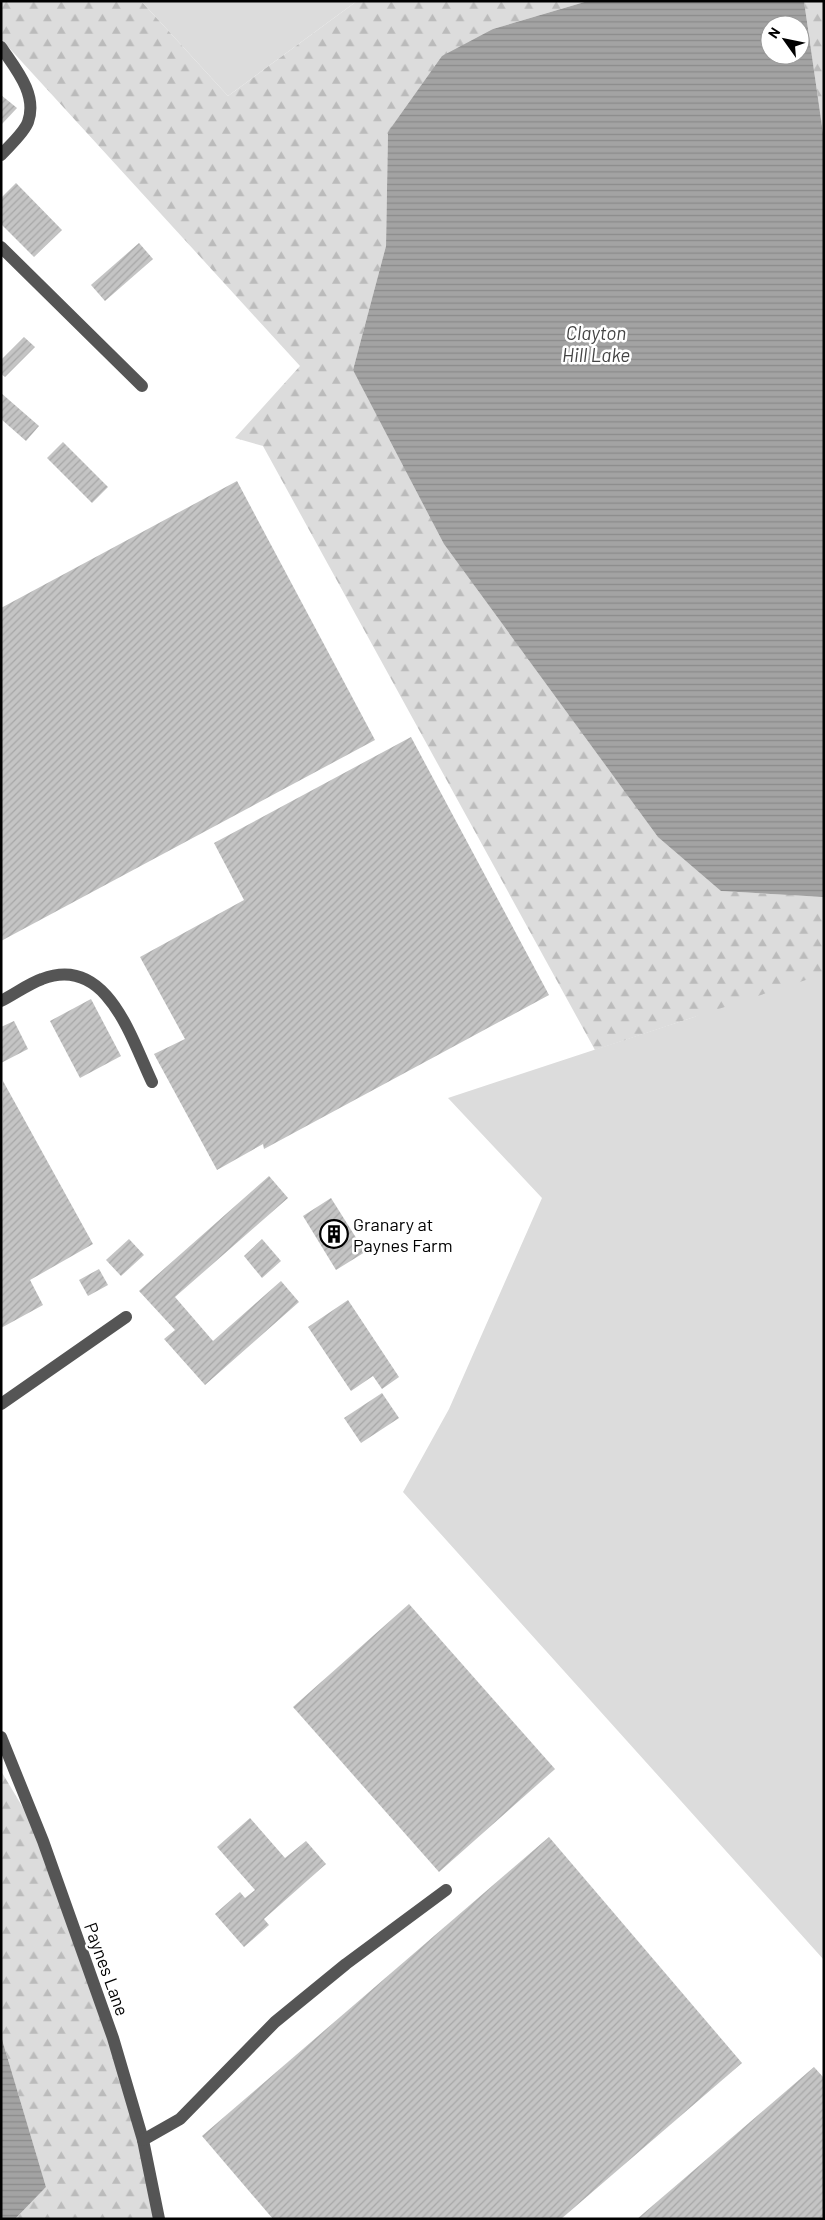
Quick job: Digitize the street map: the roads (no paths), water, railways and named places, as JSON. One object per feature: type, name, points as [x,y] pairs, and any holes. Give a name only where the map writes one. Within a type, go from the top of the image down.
[{"type":"lane","points":[[1,47],[24,82],[31,105],[28,123],[1,155]]},
{"type":"lane","points":[[1,247],[142,386]]},
{"type":"lane","points":[[1,1001],[43,978],[73,974],[95,983],[114,1002],[152,1082]]},
{"type":"lane","points":[[1,1404],[126,1317]]},
{"type":"lane","name":"Paynes Lane","points":[[1,1737],[43,1841],[113,2038],[143,2140],[159,2219]]},
{"type":"lane","points":[[143,2140],[180,2119],[275,2022],[346,1964],[446,1890]]},
{"type":"water","name":"Clayton Hill Lake","points":[[588,1],[804,1],[806,15],[760,15],[760,65],[810,65],[810,43],[824,140],[824,897],[721,891],[658,837],[444,544],[353,370],[386,246],[388,132],[442,56],[493,29]]},
{"type":"water","points":[[1,2036],[46,2187],[15,2219],[1,2219]]},
{"type":"place","name":"Granary at Paynes Farm","points":[[334,1234]]}]
